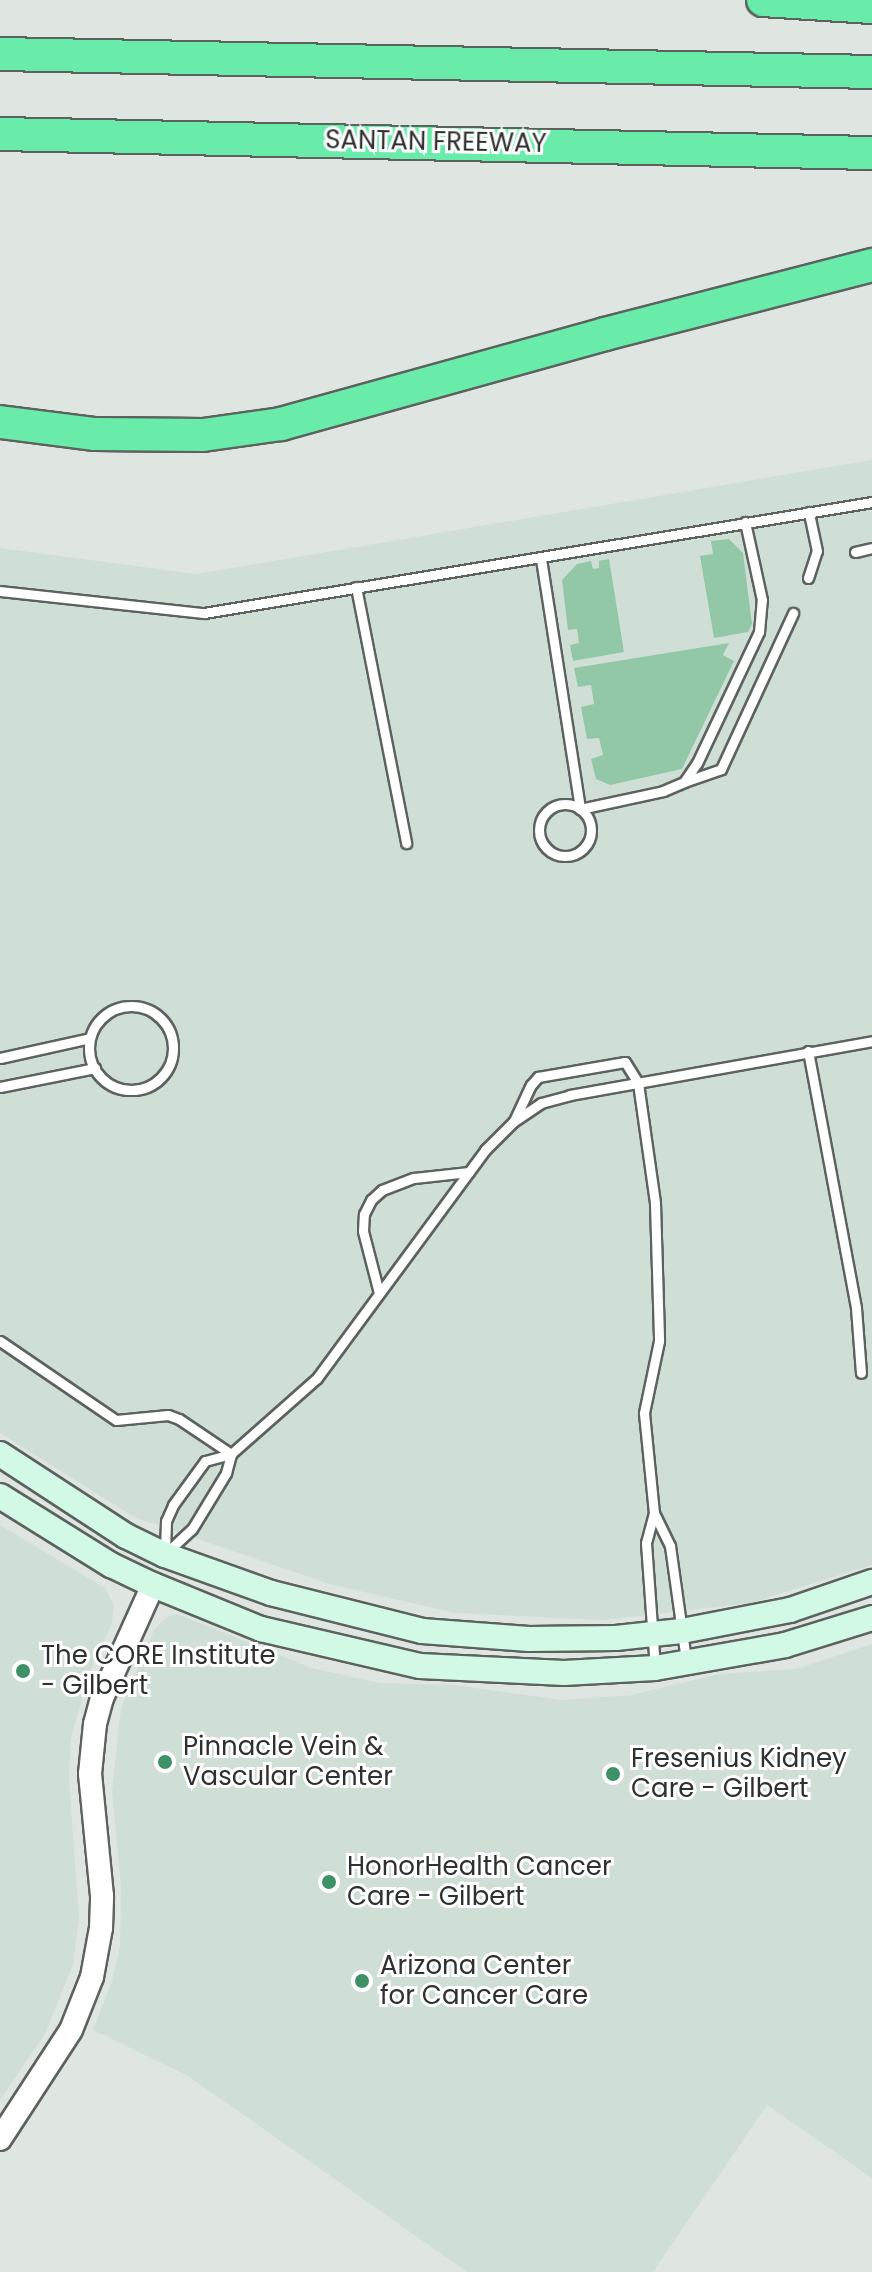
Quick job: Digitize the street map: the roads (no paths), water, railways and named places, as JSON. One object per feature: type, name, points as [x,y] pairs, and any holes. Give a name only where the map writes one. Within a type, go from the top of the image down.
[{"type":"highway","points":[[763,0],[872,7]]},
{"type":"highway","points":[[0,54],[872,72]]},
{"type":"highway","name":"SANTAN FREEWAY","points":[[0,134],[872,153]]},
{"type":"highway","points":[[0,422],[95,434],[203,435],[281,424],[605,334],[872,265]]},
{"type":"main road","points":[[0,1454],[126,1536],[165,1555],[271,1593],[422,1631],[529,1639],[616,1638],[682,1631],[790,1610],[872,1582]]},
{"type":"main road","points":[[0,1496],[111,1565],[261,1629],[420,1666],[564,1673],[655,1668],[785,1645],[872,1618]]},
{"type":"main road","points":[[153,1585],[165,1555]]},
{"type":"street","points":[[0,2139],[71,2030],[92,1977],[102,1896],[90,1774],[95,1724],[108,1683],[153,1585]]},
{"type":"lane","points":[[0,591],[185,613],[541,559],[872,502]]},
{"type":"lane","points":[[808,578],[817,551],[809,512]]},
{"type":"lane","points":[[684,782],[759,632],[762,600],[745,522]]},
{"type":"lane","points":[[855,552],[872,548]]},
{"type":"lane","points":[[541,559],[580,809],[590,824],[588,841],[576,854],[552,853],[539,835],[542,818],[547,811],[563,804],[580,809],[663,791],[721,769],[793,613]]},
{"type":"lane","points":[[356,587],[406,843]]},
{"type":"lane","points":[[129,1007],[155,1014],[164,1022],[173,1042],[173,1054],[164,1075],[145,1088],[122,1089],[110,1084],[95,1068],[89,1051],[90,1038],[105,1016],[129,1007]]},
{"type":"lane","points":[[0,1058],[90,1038]]},
{"type":"lane","points":[[165,1555],[166,1521],[173,1505],[205,1461],[231,1454],[317,1378],[469,1172],[513,1122],[541,1103],[872,1041]]},
{"type":"lane","points":[[808,1051],[856,1308],[861,1373]]},
{"type":"lane","points":[[513,1122],[538,1077],[625,1062],[638,1083],[655,1203],[659,1341],[644,1413],[654,1513],[670,1546],[686,1663]]},
{"type":"lane","points":[[0,1087],[95,1068]]},
{"type":"lane","points":[[379,1293],[363,1231],[364,1214],[371,1200],[382,1190],[414,1178],[469,1172]]},
{"type":"lane","points":[[0,1341],[116,1420],[168,1415],[231,1454]]},
{"type":"lane","points":[[165,1555],[192,1529],[226,1473],[231,1454]]},
{"type":"lane","points":[[654,1513],[646,1543],[655,1668]]},
{"type":"place","name":"The CORE Institute - Gilbert","points":[[23,1671]]},
{"type":"place","name":"Pinnacle Vein & Vascular Center","points":[[165,1762]]},
{"type":"place","name":"Fresenius Kidney Care - Gilbert","points":[[613,1774]]},
{"type":"place","name":"HonorHealth Cancer Care - Gilbert","points":[[329,1882]]},
{"type":"place","name":"Arizona Center for Cancer Care","points":[[362,1981]]}]
